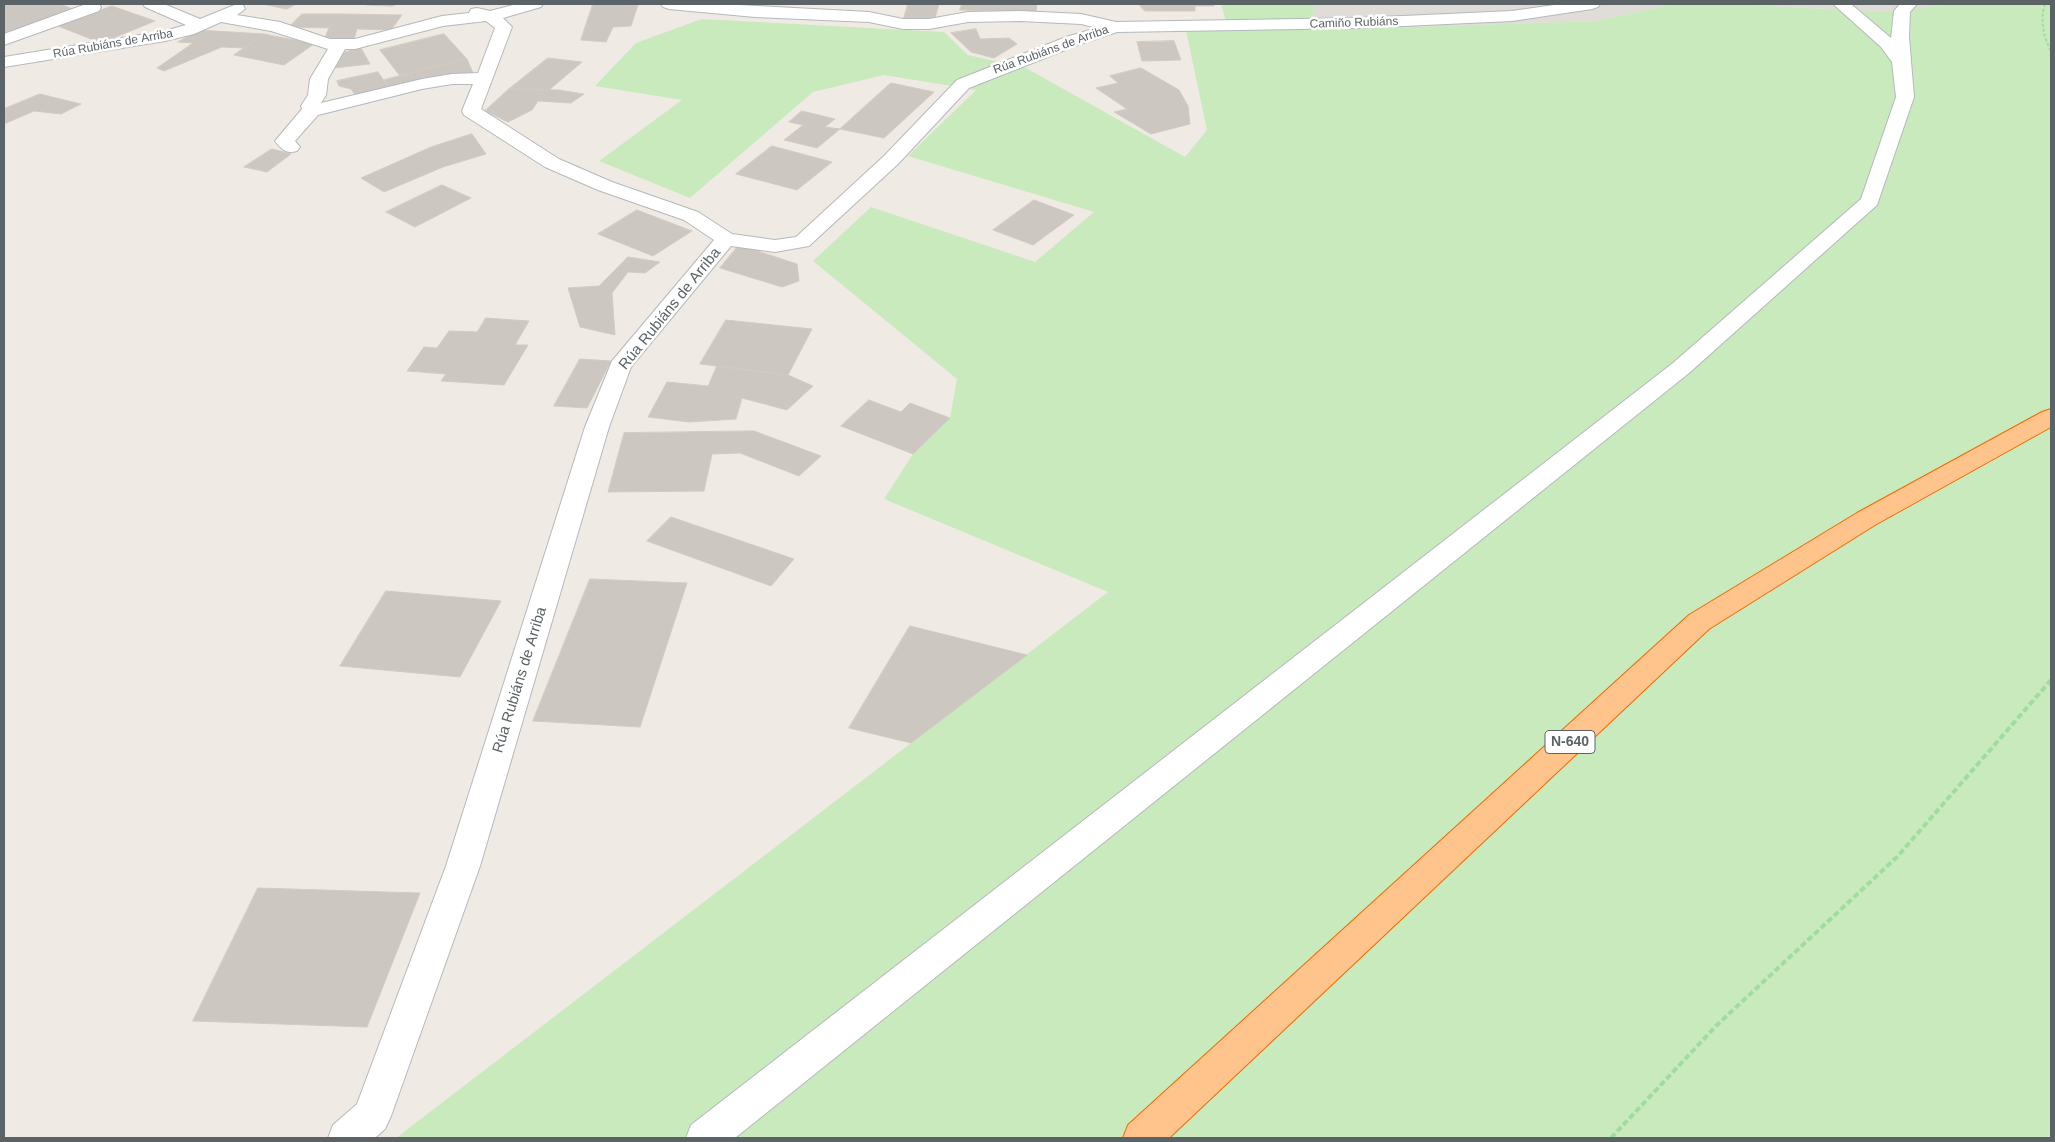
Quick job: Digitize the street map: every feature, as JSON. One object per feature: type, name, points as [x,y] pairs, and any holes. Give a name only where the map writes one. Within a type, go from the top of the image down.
[{"type":"highway","name":"N-640","points":[[1142,1138],[1699,622],[1866,519],[2051,417]]},
{"type":"street","points":[[152,4],[210,21]]},
{"type":"street","name":"Rúa Rubiáns de Arriba","points":[[4,62],[165,36],[210,21],[247,4]]},
{"type":"street","points":[[450,4],[490,16]]},
{"type":"street","name":"Rúa Rubiáns de Arriba","points":[[210,21],[274,26],[329,44],[355,44],[442,21],[490,16],[535,4]]},
{"type":"street","name":"Rúa Rubiáns de Arriba","points":[[669,4],[755,12],[869,16],[903,24],[929,24],[968,17],[1020,16],[1081,19],[1116,27]]},
{"type":"street","points":[[1497,4],[1512,16]]},
{"type":"street","name":"Camiño Rubiáns","points":[[1116,27],[1360,23],[1512,16],[1592,4]]},
{"type":"street","points":[[1841,4],[1887,42],[1901,62]]},
{"type":"street","points":[[705,1138],[1673,374],[1870,201],[1905,97],[1901,62],[1902,12],[1908,4]]},
{"type":"street","points":[[4,40],[93,7]]},
{"type":"street","name":"Rúa Rubiáns de Arriba","points":[[490,16],[504,27],[500,42],[483,78],[471,111],[552,163],[605,186],[691,216],[726,239],[774,246],[802,242],[891,160],[963,84],[1072,41],[1116,27]]},
{"type":"street","points":[[312,110],[310,106],[317,95],[319,78],[339,44]]},
{"type":"street","points":[[290,147],[284,141],[312,110],[327,108],[422,84],[452,79],[483,78]]},
{"type":"street","name":"Rúa Rubiáns de Arriba","points":[[347,1138],[372,1116],[463,866],[597,427],[620,366],[726,239]]},
{"type":"path","points":[[2046,4],[2043,10],[2044,40],[2051,51]]},
{"type":"path","points":[[1611,1138],[1717,1024],[1897,857],[2051,680]]},
{"type":"shaded area","points":[[1315,4],[1673,4],[1597,21],[1319,30],[1311,24]]},
{"type":"shaded area","points":[[1735,4],[1953,4],[1881,12]]},
{"type":"green space","points":[[1221,4],[1315,4],[1311,24],[1319,30],[1597,21],[1673,4],[1735,4],[1881,12],[1953,4],[2051,4],[2051,1138],[396,1138],[1108,592],[884,499],[913,454],[950,418],[957,379],[813,261],[871,207],[1035,262],[1094,212],[908,156],[976,90],[884,75],[813,92],[690,198],[599,161],[682,100],[595,86],[636,43],[702,19],[944,32],[968,55],[1026,68],[1185,157],[1207,130],[1185,26],[1227,25]]},
{"type":"building","points":[[4,4],[60,4],[75,10],[4,36]]},
{"type":"building","points":[[263,4],[296,4],[287,9]]},
{"type":"building","points":[[397,4],[392,6],[367,5]]},
{"type":"building","points":[[593,4],[638,5],[631,26],[613,27],[606,42],[581,40]]},
{"type":"building","points":[[908,4],[939,4],[935,18],[904,18]]},
{"type":"building","points":[[962,4],[1037,4],[1036,12],[960,10]]},
{"type":"building","points":[[1139,4],[1213,4],[1214,6],[1195,6],[1195,11],[1145,11]]},
{"type":"building","points":[[112,6],[155,21],[101,43],[58,26]]},
{"type":"building","points":[[302,14],[342,14],[329,28],[289,27]]},
{"type":"building","points":[[342,14],[402,15],[391,30],[357,29],[354,39],[332,39],[325,37],[329,28]]},
{"type":"building","points":[[976,29],[980,39],[1009,38],[1017,44],[994,58],[971,52],[951,33]]},
{"type":"building","points":[[199,30],[264,34],[244,48],[222,47],[164,71],[157,68],[193,43],[178,42]]},
{"type":"building","points":[[264,34],[314,44],[284,65],[234,55]]},
{"type":"building","points":[[444,34],[467,59],[400,76],[380,50]]},
{"type":"building","points":[[1174,41],[1181,60],[1142,61],[1137,42]]},
{"type":"building","points":[[361,48],[370,64],[334,68],[342,53]]},
{"type":"building","points":[[548,58],[582,62],[549,90],[509,89]]},
{"type":"building","points":[[467,59],[473,73],[389,88],[384,80]]},
{"type":"building","points":[[1141,68],[1179,90],[1188,106],[1190,124],[1151,134],[1114,112],[1127,109],[1096,88],[1118,83],[1110,76]]},
{"type":"building","points":[[378,72],[389,88],[356,96],[351,89],[339,86],[337,81]]},
{"type":"building","points":[[891,83],[934,92],[884,138],[840,129]]},
{"type":"building","points":[[509,89],[559,90],[584,94],[571,103],[538,101],[532,110],[508,122],[485,111]]},
{"type":"building","points":[[40,94],[81,104],[61,114],[34,111],[4,124],[4,109]]},
{"type":"building","points":[[802,111],[835,119],[825,127],[840,129],[817,148],[784,140],[803,125],[789,122]]},
{"type":"building","points":[[472,134],[486,154],[443,167],[384,192],[361,178],[431,147]]},
{"type":"building","points":[[772,146],[832,162],[797,190],[736,174]]},
{"type":"building","points":[[272,149],[291,154],[267,172],[244,167]]},
{"type":"building","points":[[442,185],[471,198],[415,227],[386,212]]},
{"type":"building","points":[[1034,200],[1074,215],[1033,245],[993,230]]},
{"type":"building","points":[[637,210],[692,231],[653,256],[598,234]]},
{"type":"building","points":[[739,245],[797,264],[799,281],[782,287],[720,268]]},
{"type":"building","points":[[628,257],[660,262],[645,273],[628,272],[612,293],[615,335],[580,327],[568,288],[599,286]]},
{"type":"building","points":[[486,318],[529,321],[515,345],[528,345],[504,385],[441,381],[446,374],[407,371],[424,347],[437,348],[449,331],[477,332]]},
{"type":"building","points":[[726,320],[812,329],[788,375],[700,364]]},
{"type":"building","points":[[580,359],[611,361],[587,408],[554,406]]},
{"type":"building","points":[[717,366],[788,375],[813,386],[787,410],[742,398],[736,419],[689,422],[648,417],[667,382],[708,386]]},
{"type":"building","points":[[869,400],[901,412],[910,403],[950,418],[913,454],[841,426]]},
{"type":"building","points":[[754,431],[821,456],[799,476],[740,453],[712,454],[704,491],[608,492],[624,433]]},
{"type":"building","points":[[671,517],[794,559],[771,586],[647,541]]},
{"type":"building","points":[[590,579],[687,583],[640,727],[533,721]]},
{"type":"building","points":[[386,591],[501,601],[460,677],[340,666]]},
{"type":"building","points":[[910,626],[1027,655],[911,743],[849,728]]},
{"type":"building","points":[[258,888],[420,893],[367,1027],[193,1021]]}]
